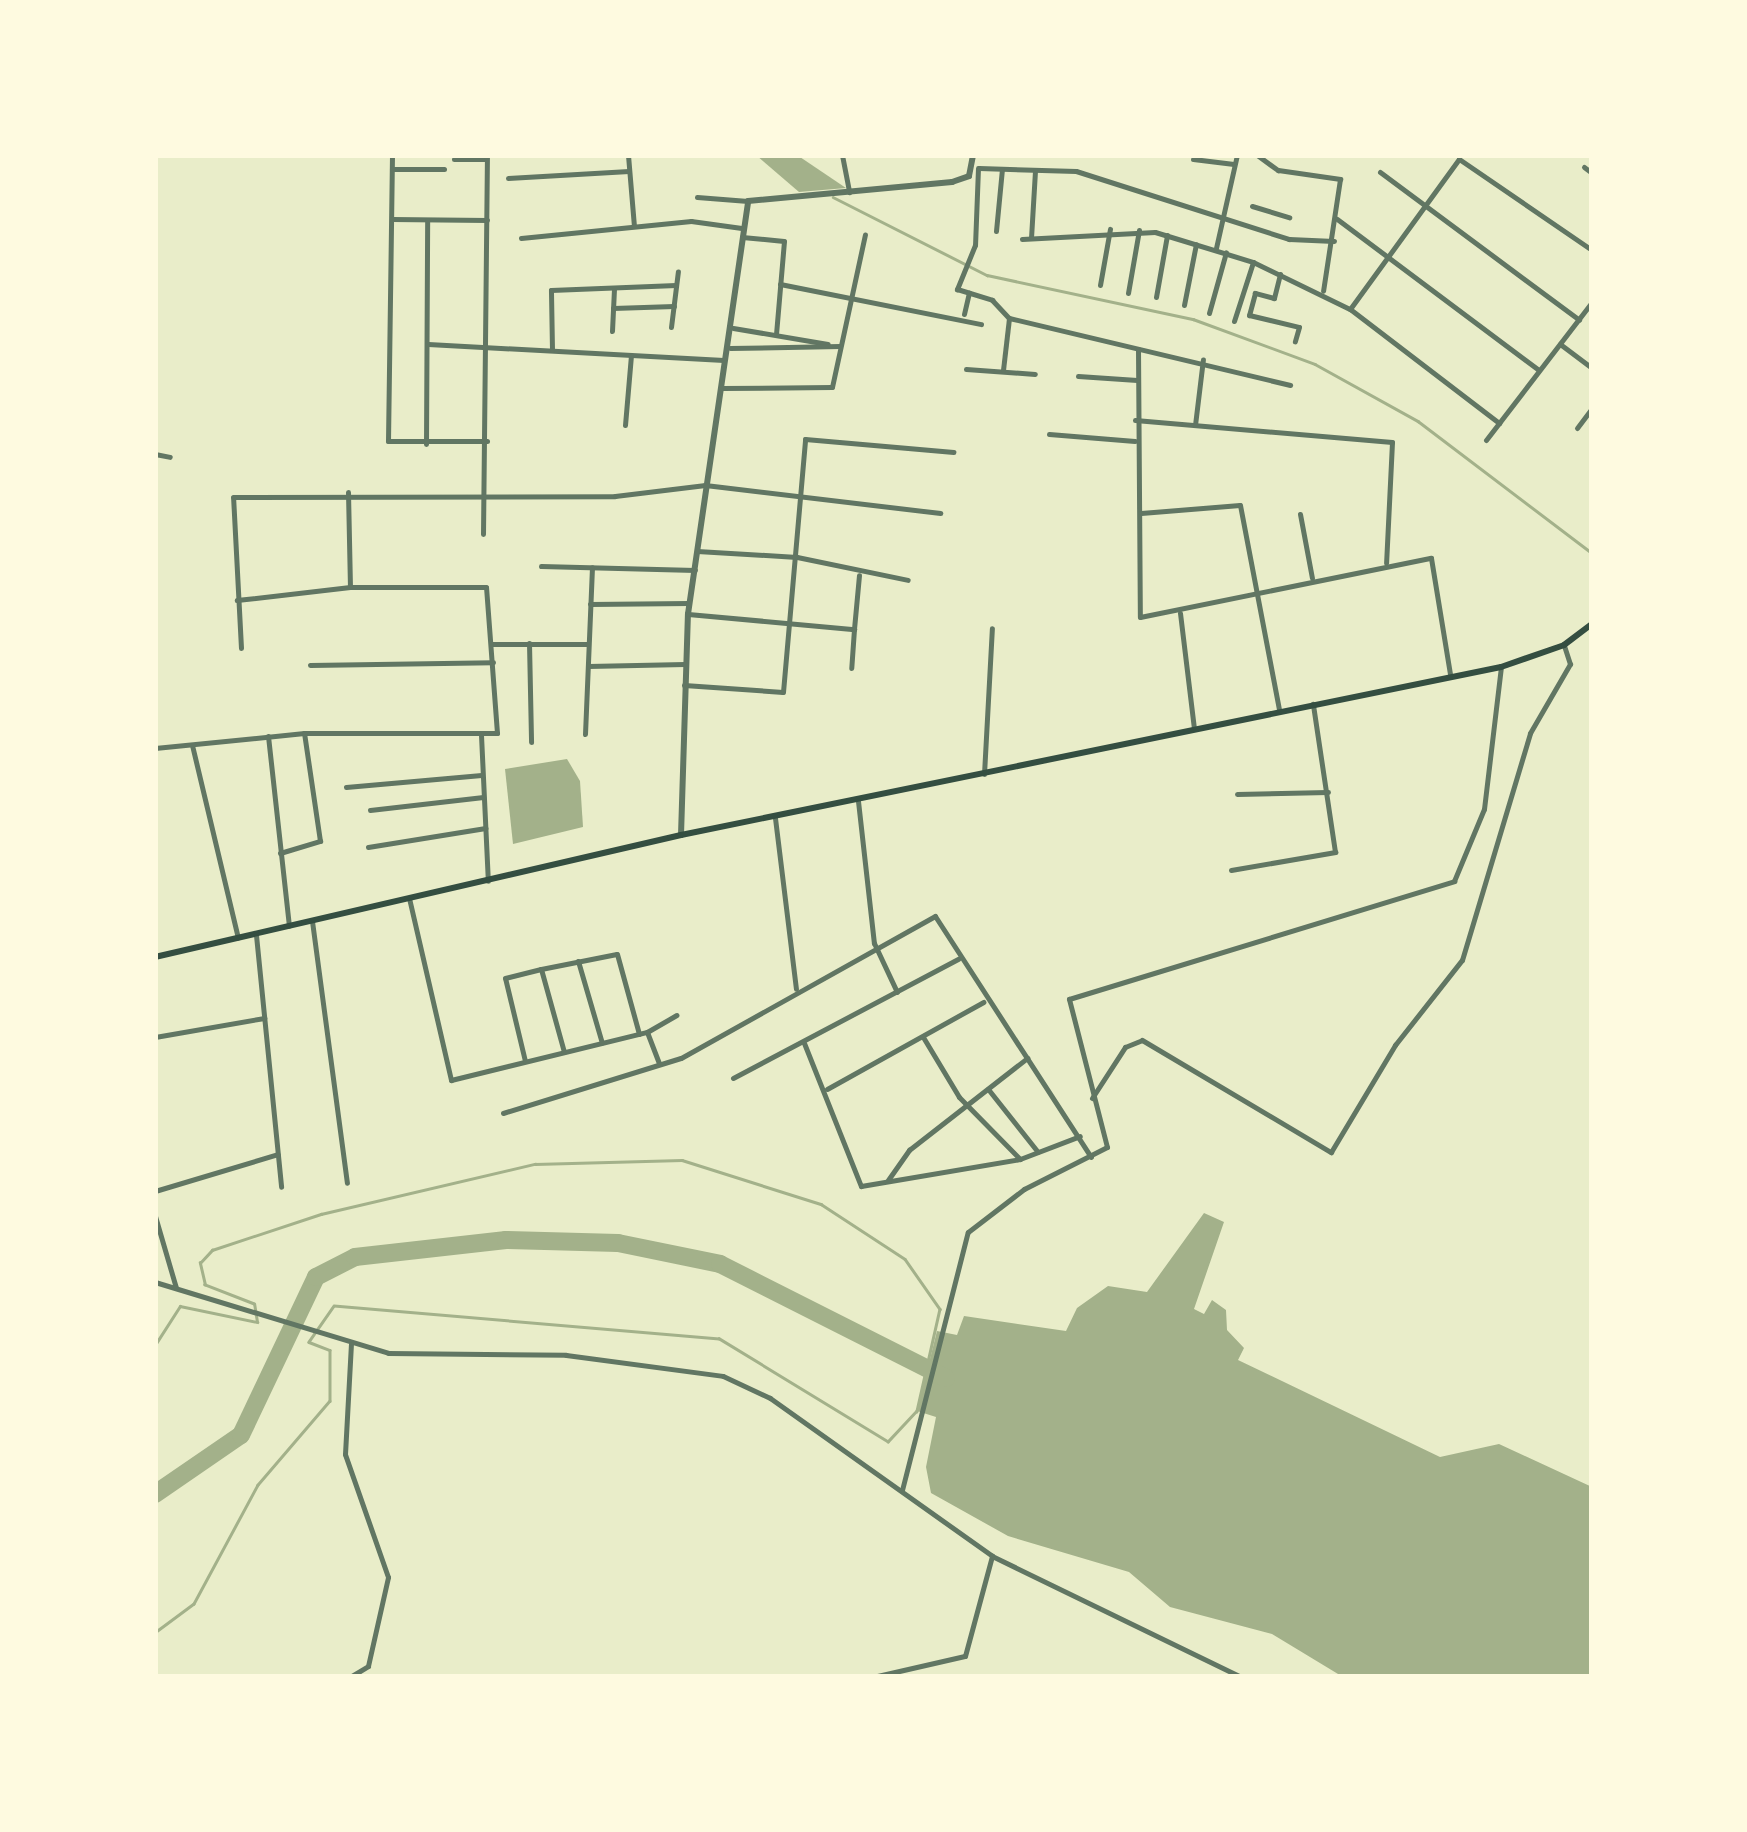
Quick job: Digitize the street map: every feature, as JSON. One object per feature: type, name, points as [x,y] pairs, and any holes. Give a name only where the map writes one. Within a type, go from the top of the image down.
[{"type":"main road","points":[[155,957],[681,835],[1450,674],[1501,667],[1564,646],[1592,624]]},
{"type":"street","points":[[392,155],[387,436],[395,446],[488,441]]},
{"type":"street","points":[[628,155],[634,226]]},
{"type":"street","points":[[842,155],[848,192]]},
{"type":"street","points":[[973,155],[975,246],[958,289],[1008,318],[1138,349],[1203,359],[1290,385]]},
{"type":"street","points":[[1216,248],[1237,155]]},
{"type":"street","points":[[1257,155],[1278,170],[1340,179],[1334,240],[1323,291]]},
{"type":"street","points":[[454,159],[487,157],[488,441],[483,534]]},
{"type":"street","points":[[1350,309],[1459,158],[1592,250]]},
{"type":"street","points":[[1193,159],[1234,164]]},
{"type":"street","points":[[697,197],[748,201],[952,182],[976,167],[1035,170],[1120,180],[1271,229],[1334,240]]},
{"type":"street","points":[[1584,167],[1592,172]]},
{"type":"street","points":[[392,169],[444,169]]},
{"type":"street","points":[[996,231],[1002,169]]},
{"type":"street","points":[[1031,238],[1035,170]]},
{"type":"street","points":[[508,178],[629,171]]},
{"type":"street","points":[[1380,172],[1579,320]]},
{"type":"street","points":[[681,835],[689,603],[704,485],[733,328],[748,201]]},
{"type":"street","points":[[1252,206],[1289,217]]},
{"type":"street","points":[[1271,229],[1276,212]]},
{"type":"street","points":[[392,219],[487,220]]},
{"type":"street","points":[[1337,219],[1539,370]]},
{"type":"street","points":[[426,220],[426,444]]},
{"type":"street","points":[[521,238],[634,226],[742,233],[784,241],[776,335]]},
{"type":"street","points":[[1100,284],[1110,229]]},
{"type":"street","points":[[1022,239],[1110,229],[1140,230],[1216,248],[1253,262],[1323,291],[1499,423]]},
{"type":"street","points":[[1128,293],[1140,230]]},
{"type":"street","points":[[722,388],[832,388],[865,235]]},
{"type":"street","points":[[1156,298],[1168,235]]},
{"type":"street","points":[[1184,305],[1196,243]]},
{"type":"street","points":[[1209,313],[1226,252]]},
{"type":"street","points":[[1234,321],[1253,262]]},
{"type":"street","points":[[672,327],[678,271]]},
{"type":"street","points":[[1280,274],[1274,298],[1255,293],[1250,315],[1299,327],[1295,341]]},
{"type":"street","points":[[780,284],[964,314],[981,324]]},
{"type":"street","points":[[552,350],[551,290],[676,285]]},
{"type":"street","points":[[612,332],[614,288]]},
{"type":"street","points":[[964,314],[969,292]]},
{"type":"street","points":[[1486,440],[1592,302]]},
{"type":"street","points":[[613,308],[674,306]]},
{"type":"street","points":[[1003,371],[1008,318]]},
{"type":"street","points":[[733,328],[840,346]]},
{"type":"street","points":[[428,344],[728,360]]},
{"type":"street","points":[[1560,344],[1592,368]]},
{"type":"street","points":[[730,348],[840,346]]},
{"type":"street","points":[[1138,349],[1135,420],[1142,513],[1140,617],[1180,613],[1255,590],[1312,578],[1431,558],[1450,674]]},
{"type":"street","points":[[625,425],[631,355]]},
{"type":"street","points":[[1195,424],[1203,359]]},
{"type":"street","points":[[966,368],[1035,374]]},
{"type":"street","points":[[1078,376],[1137,380]]},
{"type":"street","points":[[1577,428],[1592,408]]},
{"type":"street","points":[[1135,420],[1392,442],[1386,563]]},
{"type":"street","points":[[1048,434],[1136,441]]},
{"type":"street","points":[[684,685],[783,692],[805,439],[953,452]]},
{"type":"street","points":[[155,454],[170,457]]},
{"type":"street","points":[[241,648],[233,496],[484,492],[615,496],[704,485],[940,513]]},
{"type":"street","points":[[348,492],[350,587]]},
{"type":"street","points":[[1142,513],[1240,506],[1278,710]]},
{"type":"street","points":[[1300,514],[1312,578]]},
{"type":"street","points":[[697,551],[797,557],[859,575],[908,580]]},
{"type":"street","points":[[540,566],[695,570]]},
{"type":"street","points":[[584,734],[592,568]]},
{"type":"street","points":[[852,668],[859,575]]},
{"type":"street","points":[[155,748],[304,732],[497,734],[486,587],[350,587],[238,600]]},
{"type":"street","points":[[590,604],[689,603]]},
{"type":"street","points":[[1180,613],[1194,728]]},
{"type":"street","points":[[688,614],[854,629]]},
{"type":"street","points":[[984,774],[992,628]]},
{"type":"street","points":[[528,643],[531,742]]},
{"type":"street","points":[[492,644],[588,644]]},
{"type":"street","points":[[1092,1098],[1124,1047],[1142,1040],[1332,1152],[1396,1045],[1462,960],[1530,733],[1570,664],[1564,646]]},
{"type":"street","points":[[310,665],[493,662]]},
{"type":"street","points":[[588,666],[686,664]]},
{"type":"street","points":[[902,1490],[953,1282],[974,1225],[1092,1157],[1108,1142],[1092,1098],[1069,1000],[1454,881],[1484,809],[1501,667]]},
{"type":"street","points":[[1231,870],[1332,856],[1328,792],[1313,703]]},
{"type":"street","points":[[280,853],[320,841],[304,732]]},
{"type":"street","points":[[480,735],[488,882]]},
{"type":"street","points":[[268,736],[289,926]]},
{"type":"street","points":[[192,744],[238,938]]},
{"type":"street","points":[[346,787],[481,775]]},
{"type":"street","points":[[1237,794],[1328,792]]},
{"type":"street","points":[[370,810],[483,796]]},
{"type":"street","points":[[858,801],[874,944],[897,992]]},
{"type":"street","points":[[776,818],[796,989]]},
{"type":"street","points":[[368,847],[484,828]]},
{"type":"street","points":[[409,898],[451,1080],[643,1033],[676,1015]]},
{"type":"street","points":[[504,1113],[658,1064],[874,944],[935,916],[983,1002],[1028,1058],[1092,1157]]},
{"type":"street","points":[[312,921],[347,1183]]},
{"type":"street","points":[[256,935],[281,1187]]},
{"type":"street","points":[[525,1061],[505,978],[618,954],[643,1033],[658,1064]]},
{"type":"street","points":[[733,1078],[958,959]]},
{"type":"street","points":[[578,961],[602,1043]]},
{"type":"street","points":[[541,969],[564,1052]]},
{"type":"street","points":[[827,1089],[983,1002]]},
{"type":"street","points":[[155,1037],[264,1018]]},
{"type":"street","points":[[924,1037],[966,1104],[1020,1159]]},
{"type":"street","points":[[804,1043],[827,1089],[855,1181],[888,1180],[1020,1159],[1080,1136]]},
{"type":"street","points":[[888,1180],[966,1104],[1028,1058]]},
{"type":"street","points":[[988,1088],[1038,1152]]},
{"type":"street","points":[[155,1191],[278,1154]]},
{"type":"street","points":[[155,1216],[176,1288]]},
{"type":"street","points":[[155,1282],[351,1344],[714,1373],[770,1398],[992,1556],[1242,1677]]},
{"type":"street","points":[[350,1677],[368,1666],[388,1577],[345,1454],[351,1344]]},
{"type":"street","points":[[874,1677],[966,1656],[992,1556]]},
{"type":"shaded area","points":[[756,155],[797,155],[846,188],[799,192]]},
{"type":"shaded area","points":[[567,759],[580,781],[583,827],[513,844],[505,769]]},
{"type":"shaded area","points":[[1204,1213],[1224,1222],[1194,1309],[1204,1314],[1212,1300],[1226,1310],[1227,1330],[1244,1348],[1238,1360],[1440,1457],[1499,1444],[1592,1487],[1592,1677],[1343,1677],[1272,1634],[1170,1607],[1129,1572],[1008,1536],[931,1493],[926,1467],[936,1417],[917,1411],[937,1331],[957,1335],[964,1316],[1066,1331],[1077,1308],[1108,1286],[1147,1292]]},
{"type":"waterway","points":[[833,197],[987,275],[1193,319],[1315,364],[1418,421],[1592,553]]},
{"type":"waterway","points":[[155,1345],[180,1306],[257,1322],[254,1304],[205,1285],[200,1263],[212,1250],[321,1214],[535,1164],[682,1160],[821,1204],[905,1259],[940,1309],[917,1411],[888,1442],[719,1339],[334,1306],[309,1342],[330,1350],[330,1401],[258,1485],[194,1604],[155,1633]]},
{"type":"waterway","points":[[155,1494],[241,1435],[316,1277],[355,1257],[506,1240],[618,1243],[720,1264],[946,1378]]}]
